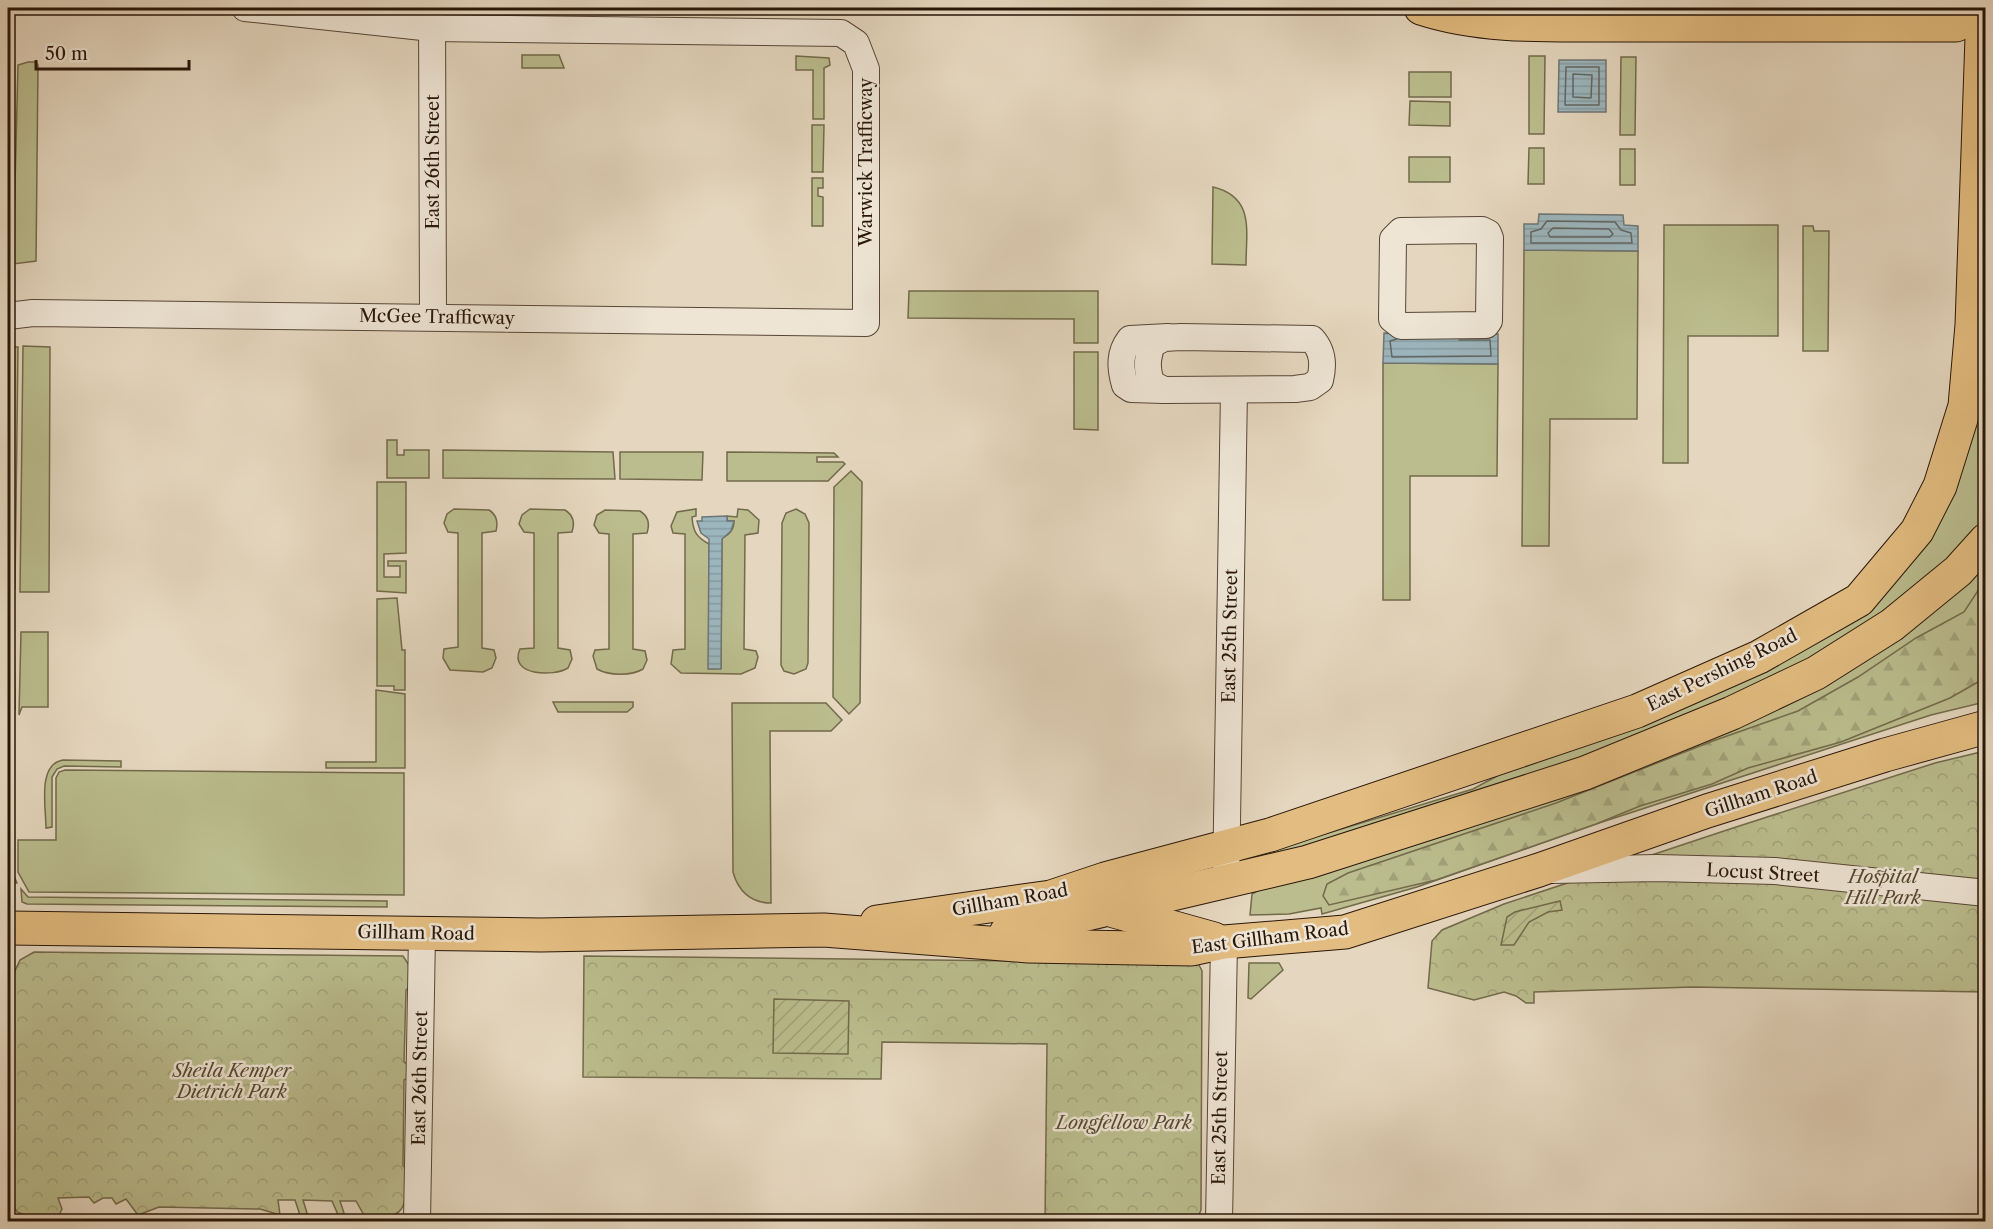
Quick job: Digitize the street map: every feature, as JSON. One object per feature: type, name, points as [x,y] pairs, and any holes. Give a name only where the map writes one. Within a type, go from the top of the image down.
[{"type":"main road","points":[[1421,8],[1473,20],[1640,25],[1956,25],[1983,9]]},
{"type":"main road","name":"East Pershing Road","points":[[1228,846],[1270,835],[1637,711],[1760,657],[1859,600],[1917,531],[1940,486],[1965,406],[1979,325],[1983,9]]},
{"type":"main road","points":[[1226,883],[1318,859],[1585,773],[1732,713],[1816,674],[1892,625],[1958,571],[1986,540]]},
{"type":"main road","name":"Gillham Road","points":[[1539,870],[1707,811],[1924,743],[1986,728]]},
{"type":"main road","name":"Gillham Road","points":[[824,930],[1051,897],[1105,879],[1228,846]]},
{"type":"main road","name":"East Gillham Road","points":[[1028,946],[1192,949],[1224,942],[1345,932],[1539,870]]},
{"type":"main road","name":"Gillham Road","points":[[924,939],[1013,932],[1106,908],[1226,883]]},
{"type":"main road","points":[[1051,897],[1106,908],[1224,942]]},
{"type":"main road","name":"Gillham Road","points":[[8,928],[542,935],[824,930],[1028,946]]},
{"type":"street","name":"Warwick Trafficway","points":[[245,8],[432,18],[831,31],[850,38],[860,51],[866,69],[866,323]]},
{"type":"street","name":"East 26th Street","points":[[432,18],[433,316]]},
{"type":"street","points":[[1482,230],[1488,233],[1490,238],[1489,321],[1486,325],[1413,327],[1395,324],[1392,319],[1393,239],[1401,231],[1482,230]]},
{"type":"street","name":"McGee Trafficway","points":[[8,316],[33,313],[433,316],[866,323]]},
{"type":"street","points":[[1181,337],[1301,337],[1312,339],[1319,347],[1322,371],[1320,380],[1310,387],[1234,390],[1164,390],[1152,384],[1147,372],[1147,358],[1152,344],[1164,338],[1181,337]]},
{"type":"street","name":"East 25th Street","points":[[1226,883],[1234,390]]},
{"type":"street","name":"Locust Street","points":[[1539,870],[1657,868],[1775,871],[1986,893]]},
{"type":"street","name":"East 26th Street","points":[[417,1221],[422,934]]},
{"type":"street","name":"East 25th Street","points":[[1219,1221],[1224,942]]},
{"type":"green space","points":[[522,55],[559,55],[564,68],[522,68]]},
{"type":"green space","points":[[796,56],[829,58],[830,65],[824,68],[824,119],[813,119],[813,70],[796,70]]},
{"type":"green space","points":[[1529,56],[1545,56],[1544,134],[1529,134]]},
{"type":"green space","points":[[1621,57],[1636,57],[1635,135],[1620,135]]},
{"type":"green space","points":[[36,62],[38,65],[36,261],[13,264],[18,65]]},
{"type":"green space","points":[[1409,72],[1451,72],[1451,97],[1409,97]]},
{"type":"green space","points":[[1410,101],[1450,102],[1450,126],[1409,125]]},
{"type":"green space","points":[[812,125],[824,125],[823,172],[812,172]]},
{"type":"green space","points":[[1529,148],[1544,148],[1544,184],[1528,184]]},
{"type":"green space","points":[[1620,149],[1635,149],[1635,185],[1620,185]]},
{"type":"green space","points":[[1409,157],[1450,157],[1450,182],[1409,182]]},
{"type":"green space","points":[[812,178],[823,178],[823,188],[818,188],[818,196],[823,197],[823,226],[812,226]]},
{"type":"green space","points":[[1213,187],[1226,192],[1242,207],[1247,228],[1246,265],[1212,264]]},
{"type":"green space","points":[[1664,225],[1778,225],[1778,336],[1688,336],[1688,463],[1663,463]]},
{"type":"green space","points":[[1803,226],[1813,226],[1814,231],[1829,231],[1828,351],[1803,351]]},
{"type":"green space","points":[[1524,250],[1638,251],[1637,419],[1550,419],[1549,546],[1522,546]]},
{"type":"green space","points":[[909,291],[1098,291],[1098,343],[1074,343],[1074,319],[908,318]]},
{"type":"green space","points":[[23,346],[50,347],[49,592],[20,592]]},
{"type":"green space","points":[[13,347],[18,347],[15,590],[11,581]]},
{"type":"green space","points":[[1074,352],[1098,352],[1098,430],[1074,429]]},
{"type":"green space","points":[[1383,363],[1498,364],[1497,476],[1410,476],[1410,600],[1383,600]]},
{"type":"green space","points":[[1985,370],[1985,520],[1922,585],[1831,651],[1637,739],[1403,818],[1257,860],[1256,855],[1473,789],[1499,775],[1835,630],[1975,426]]},
{"type":"green space","points":[[387,440],[397,440],[397,455],[404,455],[404,450],[429,450],[429,478],[387,478]]},
{"type":"green space","points":[[443,450],[613,452],[615,479],[443,478]]},
{"type":"green space","points":[[620,452],[703,452],[702,480],[620,479]]},
{"type":"green space","points":[[727,452],[834,453],[838,457],[817,457],[817,462],[843,462],[845,464],[828,481],[727,481]]},
{"type":"green space","points":[[851,471],[862,482],[860,703],[849,714],[833,697],[834,487]]},
{"type":"green space","points":[[377,482],[406,482],[406,553],[384,554],[384,577],[400,577],[400,566],[388,566],[388,561],[406,561],[406,593],[377,591]]},
{"type":"green space","points":[[454,509],[489,510],[494,514],[497,522],[496,531],[482,533],[482,648],[494,650],[496,658],[492,668],[483,672],[450,670],[443,658],[444,649],[458,647],[458,533],[448,532],[444,523],[447,514]]},
{"type":"green space","points":[[530,509],[565,510],[572,517],[573,522],[572,532],[558,533],[558,648],[570,650],[572,659],[568,668],[553,673],[526,669],[520,665],[518,658],[520,649],[534,648],[534,533],[524,532],[519,524],[522,515]]},
{"type":"green space","points":[[696,509],[696,516],[692,517],[694,530],[701,539],[709,544],[709,669],[721,668],[722,538],[731,531],[734,521],[727,521],[727,516],[737,517],[738,509],[748,510],[759,520],[758,533],[745,535],[744,649],[756,651],[758,657],[755,668],[741,674],[681,673],[671,664],[673,650],[685,649],[685,534],[673,533],[671,526],[677,512]]},
{"type":"green space","points":[[796,509],[805,514],[809,523],[808,663],[806,669],[794,674],[784,671],[781,665],[782,523],[786,513]]},
{"type":"green space","points":[[605,510],[640,511],[647,518],[648,523],[647,533],[633,534],[633,649],[645,651],[647,660],[643,669],[627,674],[608,673],[597,669],[593,656],[595,650],[609,649],[609,534],[599,533],[594,525],[597,515]]},
{"type":"green space","points":[[1985,557],[1985,702],[1931,715],[1596,824],[1417,887],[1322,914],[1321,908],[1289,914],[1250,915],[1252,894],[1259,890],[1318,875],[1450,834],[1681,748]]},
{"type":"green space","points":[[1985,580],[1985,678],[1950,698],[1841,742],[1748,768],[1712,784],[1640,806],[1596,824],[1436,880],[1329,905],[1323,896],[1327,884],[1348,873],[1556,803],[1710,742],[1798,711],[1858,677],[1916,638],[1964,612]]},
{"type":"green space","points":[[397,598],[402,650],[405,650],[405,690],[394,690],[394,686],[377,686],[377,599]]},
{"type":"green space","points":[[21,632],[48,632],[48,707],[22,707],[19,715]]},
{"type":"green space","points":[[14,633],[14,713],[10,707],[11,638]]},
{"type":"green space","points":[[376,690],[405,694],[405,768],[326,768],[326,762],[376,762]]},
{"type":"green space","points":[[553,702],[633,702],[633,707],[627,712],[558,712]]},
{"type":"green space","points":[[732,703],[826,703],[842,720],[831,731],[770,731],[771,903],[757,901],[746,895],[738,885],[733,872]]},
{"type":"green space","name":"Hospital Hill Park","points":[[1985,751],[1985,992],[1693,987],[1534,992],[1534,1003],[1526,1003],[1504,992],[1474,1000],[1428,988],[1432,941],[1442,930],[1504,904],[1730,829],[1935,763]]},
{"type":"green space","points":[[13,759],[13,874],[17,883],[9,884],[10,765]]},
{"type":"green space","points":[[63,760],[121,761],[121,767],[64,766],[57,769],[52,777],[52,827],[46,828],[46,778],[55,763]]},
{"type":"green space","points":[[65,770],[404,773],[404,895],[29,892],[18,872],[18,840],[56,840],[56,778],[59,772]]},
{"type":"green space","points":[[21,889],[28,897],[387,901],[387,907],[27,904],[22,902]]},
{"type":"green space","points":[[1560,901],[1562,910],[1548,912],[1529,922],[1514,945],[1501,945],[1507,917],[1515,912]]},
{"type":"green space","name":"Sheila Kemper Dietrich Park","points":[[34,952],[403,956],[410,967],[409,987],[406,990],[404,1062],[409,1065],[408,1078],[404,1080],[403,1166],[407,1169],[407,1182],[405,1202],[402,1208],[390,1216],[365,1217],[356,1201],[340,1201],[344,1213],[339,1217],[332,1201],[303,1200],[307,1213],[304,1216],[300,1215],[295,1200],[278,1200],[280,1215],[260,1209],[159,1207],[138,1215],[126,1199],[116,1204],[112,1198],[103,1198],[94,1203],[89,1197],[58,1198],[62,1209],[59,1215],[25,1215],[17,1212],[11,1200],[14,973],[20,960]]},
{"type":"green space","name":"Longfellow Park","points":[[584,956],[1198,963],[1202,971],[1201,1210],[1196,1221],[1045,1221],[1047,1044],[882,1042],[881,1079],[583,1077]]},
{"type":"green space","points":[[1249,963],[1279,963],[1283,970],[1251,999],[1248,998]]},
{"type":"green space","points":[[774,999],[849,1001],[848,1054],[773,1053]]},
{"type":"water","points":[[1559,60],[1606,60],[1606,112],[1558,112]]},
{"type":"water","points":[[1539,214],[1623,215],[1624,225],[1638,226],[1638,251],[1524,250],[1524,224],[1538,224]]},
{"type":"water","points":[[1384,333],[1498,334],[1498,364],[1383,363]]},
{"type":"water","points":[[727,516],[727,521],[734,521],[731,531],[722,539],[721,669],[708,669],[709,539],[701,533],[697,521],[702,521],[702,517]]}]
